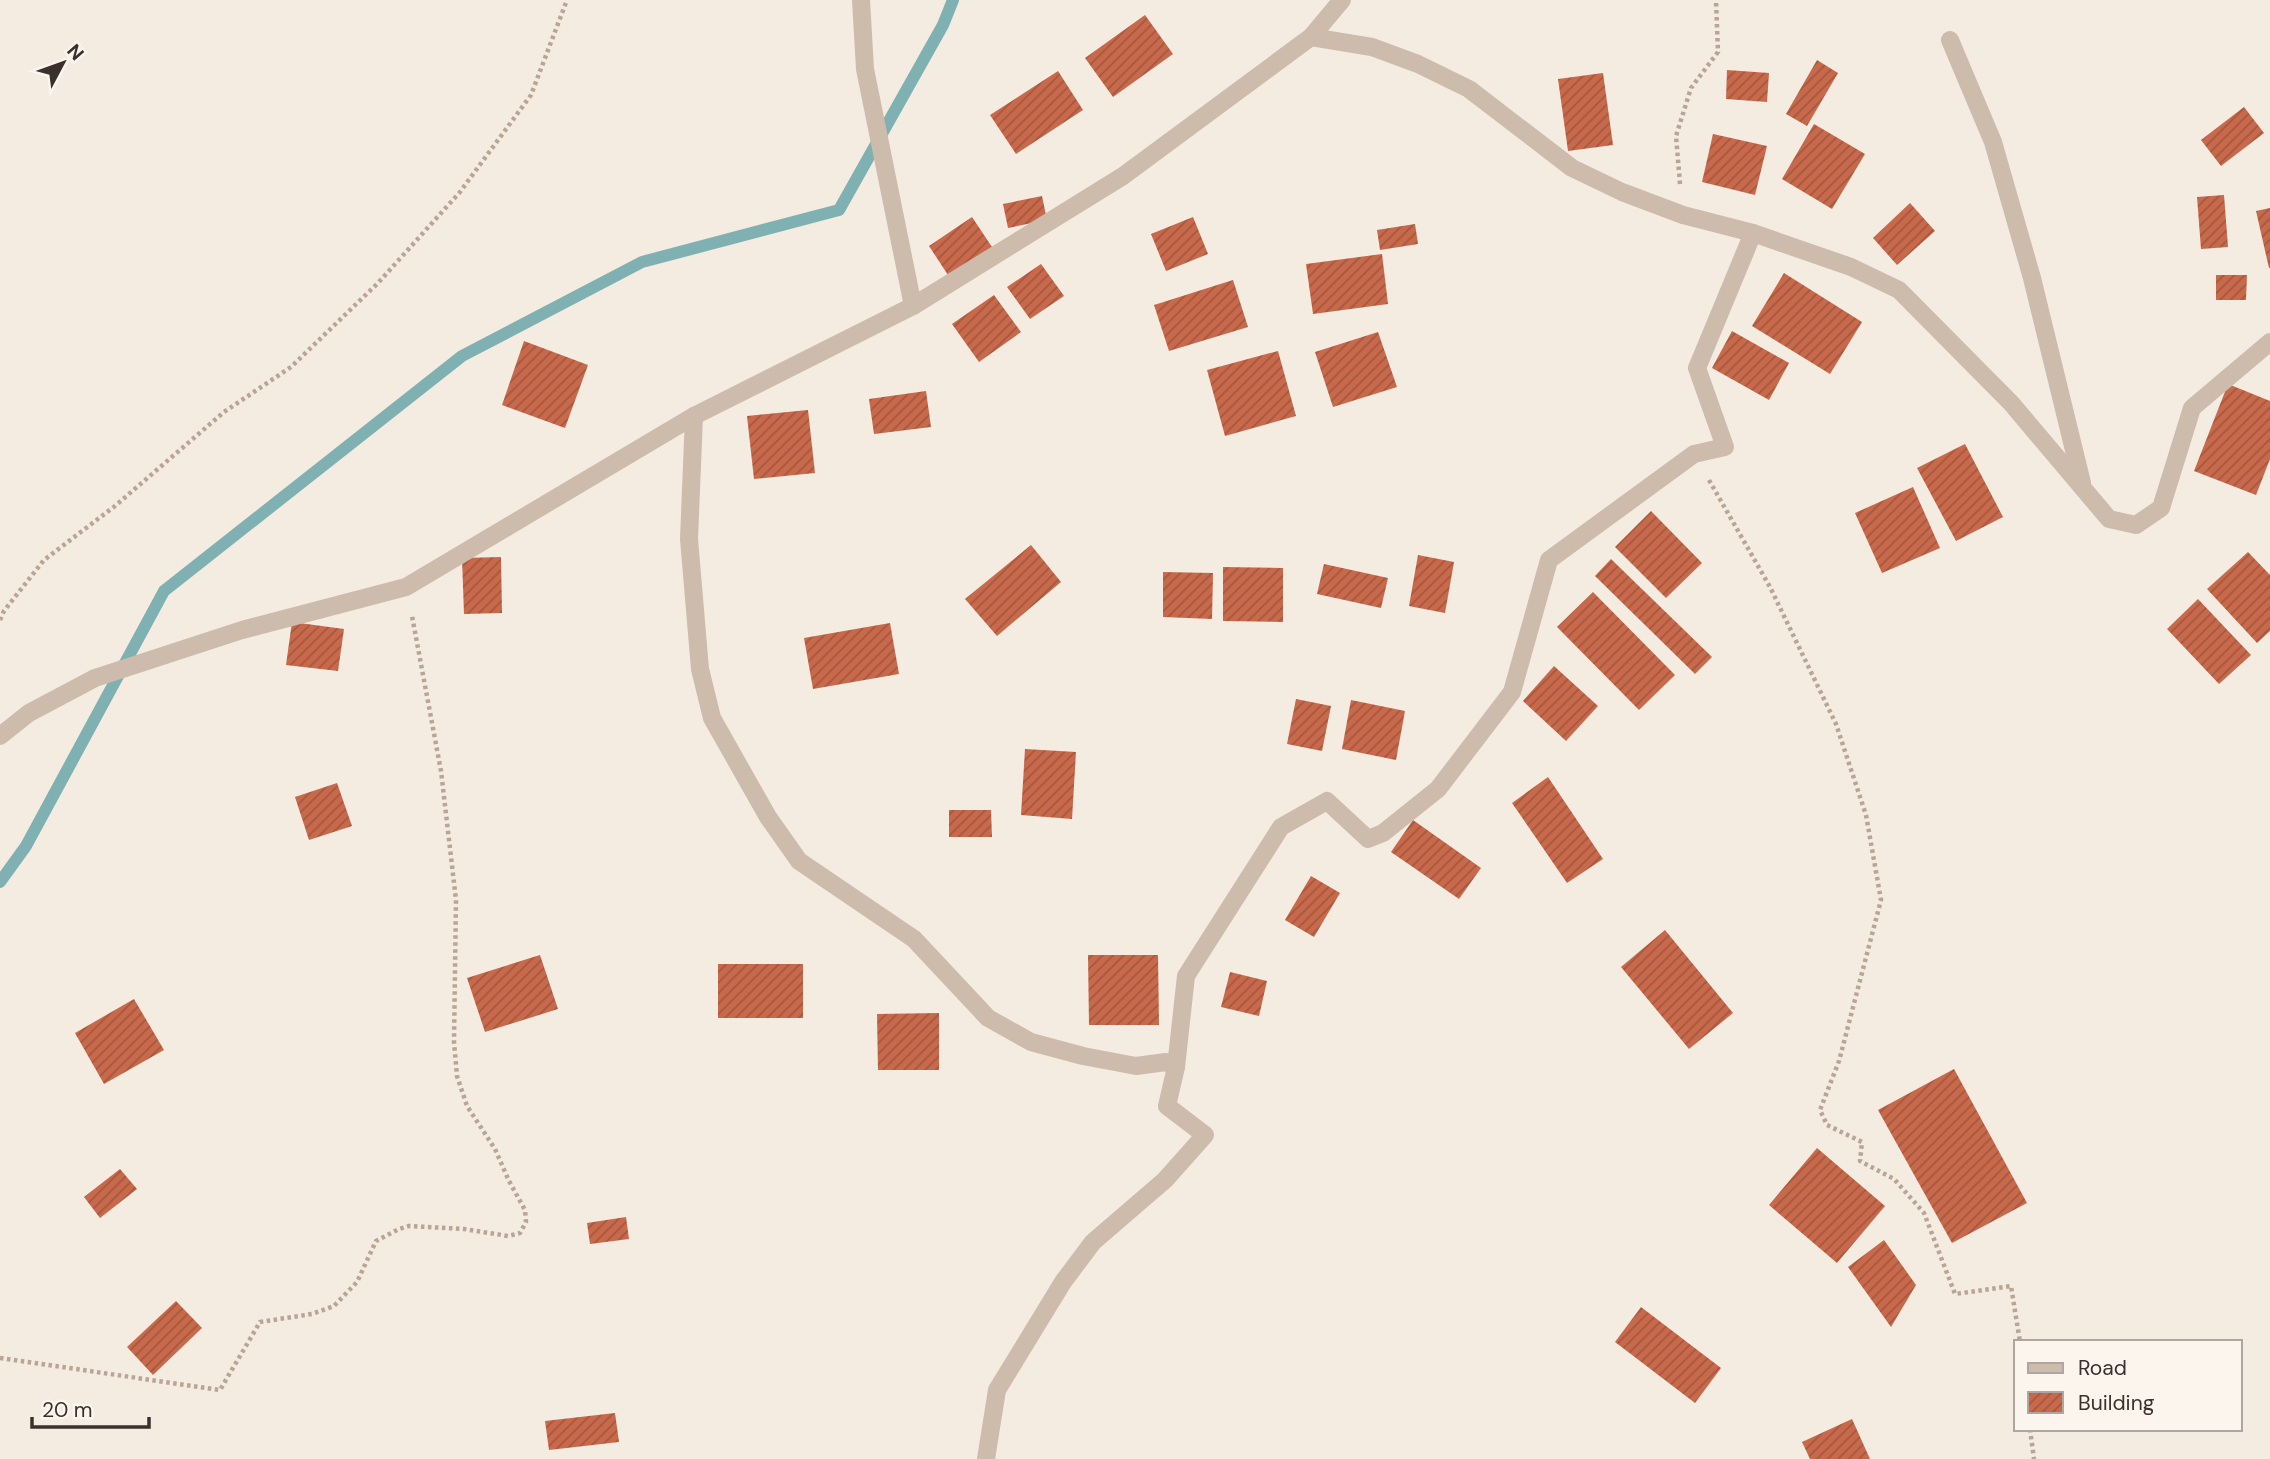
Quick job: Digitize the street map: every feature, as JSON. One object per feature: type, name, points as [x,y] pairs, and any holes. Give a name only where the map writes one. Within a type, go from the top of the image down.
[{"type":"street","points":[[862,0],[865,69],[913,306]]},
{"type":"street","points":[[0,736],[29,713],[95,678],[242,630],[406,587],[694,416],[913,306],[1123,176],[1311,37],[1342,0]]},
{"type":"street","points":[[1311,37],[1371,47],[1418,64],[1469,89],[1572,169],[1622,192],[1683,215],[1753,233],[1851,267],[1899,290],[2011,402],[2109,519],[2136,525],[2161,508],[2192,408],[2270,342]]},
{"type":"street","points":[[1950,40],[1993,142],[2032,278],[2083,486]]},
{"type":"street","points":[[986,1459],[997,1390],[1063,1282],[1093,1242],[1165,1180],[1205,1135],[1167,1106],[1176,1067],[1186,976],[1281,827],[1327,801],[1368,839],[1383,833],[1438,789],[1511,692],[1549,560],[1694,454],[1724,447],[1697,368],[1753,233]]},
{"type":"street","points":[[694,416],[689,539],[700,669],[712,718],[768,817],[799,861],[914,939],[988,1018],[1031,1042],[1136,1066],[1166,1062],[1176,1067]]},
{"type":"path","points":[[0,620],[44,560],[115,506],[224,412],[291,367],[378,283],[460,192],[531,95],[567,0]]},
{"type":"path","points":[[1683,215],[1676,136],[1691,88],[1718,52],[1716,0]]},
{"type":"path","points":[[1694,454],[1770,587],[1836,724],[1866,815],[1881,900],[1839,1060],[1820,1110],[1827,1125],[1862,1142],[1860,1161],[1894,1179],[1924,1213],[1955,1294],[2011,1286],[2020,1340]]},
{"type":"path","points":[[0,1358],[220,1390],[260,1322],[312,1314],[334,1306],[356,1282],[376,1241],[409,1226],[464,1228],[508,1236],[520,1233],[526,1222],[525,1210],[495,1149],[467,1106],[457,1076],[454,1042],[456,900],[441,771],[406,587]]},
{"type":"path","points":[[2030,1431],[2034,1459]]},
{"type":"building","points":[[1145,15],[1173,54],[1113,97],[1085,58]]},
{"type":"building","points":[[1817,60],[1838,73],[1807,126],[1786,114]]},
{"type":"building","points":[[1727,70],[1769,73],[1767,102],[1726,99]]},
{"type":"building","points":[[1058,71],[1083,110],[1016,154],[990,115]]},
{"type":"building","points":[[1603,73],[1613,145],[1568,151],[1558,79]]},
{"type":"building","points":[[2244,107],[2264,133],[2221,166],[2201,140]]},
{"type":"building","points":[[1814,124],[1865,154],[1832,209],[1782,179]]},
{"type":"building","points":[[1713,134],[1767,146],[1755,195],[1702,182]]},
{"type":"building","points":[[2224,195],[2228,247],[2201,249],[2197,197]]},
{"type":"building","points":[[1042,196],[1047,220],[1008,228],[1003,204]]},
{"type":"building","points":[[1910,203],[1935,231],[1897,265],[1873,238]]},
{"type":"building","points":[[2270,208],[2270,268],[2269,268],[2256,211]]},
{"type":"building","points":[[972,217],[992,247],[948,275],[929,246]]},
{"type":"building","points":[[1193,217],[1208,254],[1166,271],[1151,234]]},
{"type":"building","points":[[1415,224],[1418,244],[1380,250],[1377,230]]},
{"type":"building","points":[[1382,254],[1388,304],[1313,314],[1306,264]]},
{"type":"building","points":[[1041,264],[1064,296],[1030,319],[1007,287]]},
{"type":"building","points":[[1784,273],[1862,322],[1830,374],[1752,326]]},
{"type":"building","points":[[2216,275],[2247,275],[2246,300],[2216,300]]},
{"type":"building","points":[[1233,280],[1248,327],[1169,351],[1154,305]]},
{"type":"building","points":[[994,295],[1021,332],[979,362],[952,324]]},
{"type":"building","points":[[1732,331],[1789,363],[1769,400],[1712,368]]},
{"type":"building","points":[[1378,332],[1397,387],[1333,407],[1315,352]]},
{"type":"building","points":[[524,341],[588,365],[565,428],[502,405]]},
{"type":"building","points":[[1278,351],[1296,416],[1225,436],[1207,370]]},
{"type":"building","points":[[2228,384],[2270,401],[2270,459],[2256,495],[2194,471]]},
{"type":"building","points":[[926,391],[931,427],[874,434],[869,399]]},
{"type":"building","points":[[808,410],[815,473],[754,479],[747,416]]},
{"type":"building","points":[[1965,444],[2003,517],[1956,541],[1917,468]]},
{"type":"building","points":[[1913,487],[1940,548],[1882,573],[1855,513]]},
{"type":"building","points":[[1651,511],[1702,563],[1666,598],[1615,547]]},
{"type":"building","points":[[1031,545],[1061,582],[997,636],[965,599]]},
{"type":"building","points":[[2248,552],[2270,575],[2270,631],[2257,643],[2207,589]]},
{"type":"building","points":[[1418,555],[1454,562],[1445,613],[1409,606]]},
{"type":"building","points":[[501,557],[502,613],[464,614],[462,558]]},
{"type":"building","points":[[1611,559],[1712,657],[1695,674],[1595,576]]},
{"type":"building","points":[[1324,564],[1388,578],[1381,608],[1317,594]]},
{"type":"building","points":[[1223,567],[1283,568],[1283,622],[1223,621]]},
{"type":"building","points":[[1163,572],[1213,573],[1212,619],[1163,617]]},
{"type":"building","points":[[1593,592],[1675,675],[1639,710],[1557,627]]},
{"type":"building","points":[[2198,599],[2251,655],[2219,684],[2167,629]]},
{"type":"building","points":[[292,622],[344,629],[338,671],[286,665]]},
{"type":"building","points":[[890,623],[899,674],[813,689],[804,638]]},
{"type":"building","points":[[1554,666],[1598,706],[1566,741],[1523,701]]},
{"type":"building","points":[[1296,699],[1331,706],[1322,751],[1287,744]]},
{"type":"building","points":[[1351,700],[1405,711],[1396,760],[1342,749]]},
{"type":"building","points":[[1025,749],[1076,752],[1072,819],[1021,815]]},
{"type":"building","points":[[1548,777],[1603,859],[1567,883],[1512,803]]},
{"type":"building","points":[[337,783],[352,826],[309,840],[295,797]]},
{"type":"building","points":[[949,810],[991,810],[992,837],[949,837]]},
{"type":"building","points":[[1413,820],[1481,868],[1459,899],[1391,852]]},
{"type":"building","points":[[1311,876],[1340,893],[1314,937],[1285,920]]},
{"type":"building","points":[[1665,930],[1733,1013],[1689,1049],[1621,967]]},
{"type":"building","points":[[540,955],[558,1009],[485,1032],[467,978]]},
{"type":"building","points":[[1088,955],[1158,955],[1159,1025],[1089,1025]]},
{"type":"building","points":[[718,964],[803,964],[803,1018],[718,1018]]},
{"type":"building","points":[[1230,972],[1267,981],[1259,1016],[1221,1007]]},
{"type":"building","points":[[134,999],[164,1050],[104,1084],[75,1033]]},
{"type":"building","points":[[939,1013],[939,1070],[878,1070],[877,1014]]},
{"type":"building","points":[[1954,1069],[2027,1203],[1952,1243],[1878,1110]]},
{"type":"building","points":[[1817,1148],[1885,1206],[1837,1263],[1769,1205]]},
{"type":"building","points":[[120,1169],[137,1189],[100,1218],[84,1197]]},
{"type":"building","points":[[626,1217],[629,1239],[590,1244],[587,1223]]},
{"type":"building","points":[[1884,1240],[1916,1285],[1891,1327],[1848,1267]]},
{"type":"building","points":[[176,1301],[202,1328],[153,1375],[127,1347]]},
{"type":"building","points":[[1641,1307],[1721,1368],[1695,1403],[1615,1342]]},
{"type":"building","points":[[615,1413],[619,1442],[549,1450],[545,1421]]},
{"type":"building","points":[[1852,1419],[1870,1459],[1810,1459],[1802,1442]]},
{"type":"waterway","points":[[0,882],[26,846],[164,591],[462,356],[642,262],[839,210],[943,25],[953,0]]}]
